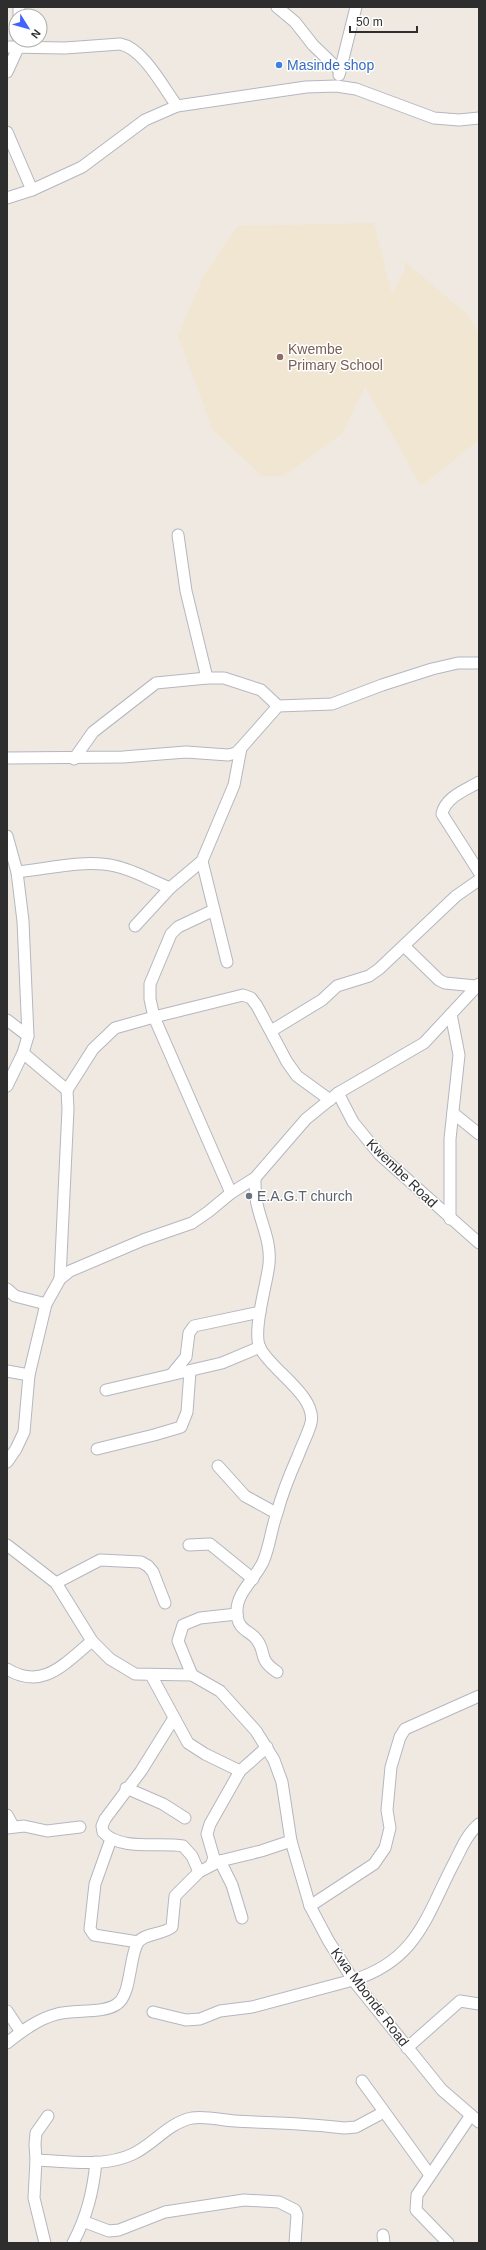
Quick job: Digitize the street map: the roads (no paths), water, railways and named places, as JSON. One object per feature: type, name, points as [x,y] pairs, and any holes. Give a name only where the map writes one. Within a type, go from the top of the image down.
[{"type":"street","points":[[277,7],[294,22],[313,45],[340,71]]},
{"type":"street","points":[[336,86],[356,7]]},
{"type":"street","points":[[48,44],[127,45],[139,52],[177,106]]},
{"type":"street","points":[[7,72],[16,48]]},
{"type":"street","points":[[7,198],[32,190],[82,167],[145,120],[177,106],[306,87],[336,86],[356,89],[434,118],[459,120],[479,118]]},
{"type":"street","points":[[7,132],[32,190]]},
{"type":"street","points":[[178,535],[186,590],[207,678]]},
{"type":"street","points":[[74,759],[93,732],[156,683],[207,678],[224,678],[248,684],[261,690],[278,706],[332,704],[382,685],[432,669],[458,663],[479,663]]},
{"type":"street","points":[[7,758],[74,759],[186,752],[228,755],[236,753],[278,706]]},
{"type":"street","points":[[135,926],[170,888],[202,861],[234,784],[241,748]]},
{"type":"street","points":[[479,782],[448,800],[443,807],[442,814],[479,872]]},
{"type":"street","points":[[7,836],[17,872],[23,921],[28,1036],[23,1054],[7,1086]]},
{"type":"street","points":[[202,861],[227,962]]},
{"type":"street","points":[[17,872],[84,864],[105,865],[128,870],[170,888]]},
{"type":"street","points":[[272,1031],[322,1000],[337,986],[369,976],[379,969],[456,896],[479,880]]},
{"type":"street","points":[[214,910],[178,927],[171,934],[150,984],[150,999],[154,1016],[231,1193]]},
{"type":"street","points":[[405,946],[439,980],[445,983],[478,985]]},
{"type":"street","points":[[7,1462],[24,1432],[29,1374],[46,1304],[60,1279],[70,1270],[143,1240],[192,1223],[208,1212],[231,1193],[255,1178],[306,1119],[334,1096],[414,1050],[433,1035],[478,985]]},
{"type":"street","points":[[60,1279],[68,1109],[67,1090],[93,1049],[115,1028],[154,1016],[243,995],[251,998],[257,1006],[272,1031],[287,1062],[297,1076],[334,1096]]},
{"type":"street","points":[[450,1220],[450,1139],[459,1055],[451,1014]]},
{"type":"street","points":[[7,1020],[28,1036]]},
{"type":"street","points":[[23,1054],[67,1090]]},
{"type":"street","name":"Kwembe Road","points":[[334,1096],[380,1155],[450,1220],[479,1243]]},
{"type":"street","points":[[453,1114],[479,1134]]},
{"type":"street","points":[[255,1178],[258,1209],[270,1250],[260,1312],[258,1337],[260,1347],[282,1375],[303,1394],[312,1414],[305,1440],[276,1513],[266,1554],[253,1579],[241,1595],[236,1614],[242,1628],[256,1639],[266,1664],[277,1672]]},
{"type":"street","points":[[7,1289],[15,1296],[46,1304]]},
{"type":"street","points":[[172,1374],[186,1357],[188,1333],[194,1326],[260,1312]]},
{"type":"street","points":[[106,1390],[222,1363],[260,1347]]},
{"type":"street","points":[[7,1371],[29,1374]]},
{"type":"street","points":[[97,1449],[181,1427],[187,1412],[190,1371]]},
{"type":"street","points":[[218,1466],[245,1496],[276,1513]]},
{"type":"street","name":"Kwa Mbonde Road","points":[[7,1544],[56,1583],[92,1641],[122,1668],[135,1674],[192,1675],[220,1691],[252,1726],[267,1747],[282,1782],[291,1841],[310,1906],[328,1940],[353,1980],[407,2048],[442,2090],[475,2118]]},
{"type":"street","points":[[189,1544],[210,1544],[253,1579]]},
{"type":"street","points":[[56,1583],[100,1560],[141,1562],[148,1566],[153,1572],[165,1603]]},
{"type":"street","points":[[192,1675],[178,1641],[183,1625],[200,1618],[236,1614]]},
{"type":"street","points":[[7,1669],[29,1679],[44,1676],[58,1669],[92,1641]]},
{"type":"street","points":[[151,1675],[185,1737],[194,1748],[240,1771]]},
{"type":"street","points":[[310,1906],[374,1864],[385,1848],[390,1828],[387,1810],[391,1768],[400,1737],[405,1729],[479,1696]]},
{"type":"street","points":[[174,1718],[141,1771],[126,1788],[102,1826],[103,1832],[111,1839],[133,1844],[183,1846],[192,1856],[199,1872]]},
{"type":"street","points":[[242,1918],[232,1885],[215,1863],[207,1834],[210,1824],[240,1771],[267,1747]]},
{"type":"street","points":[[126,1788],[163,1804],[185,1818]]},
{"type":"street","points":[[7,1815],[10,1827],[24,1826],[47,1831],[80,1827]]},
{"type":"street","points":[[153,2012],[186,2020],[200,2019],[220,2011],[252,2007],[353,1980],[372,1973],[399,1955],[415,1939],[428,1919],[437,1895],[461,1850],[474,1828],[479,1824]]},
{"type":"street","points":[[111,1839],[95,1884],[90,1929],[94,1935],[138,1942],[165,1932],[172,1927],[176,1896],[199,1872],[215,1863],[261,1851],[291,1841]]},
{"type":"street","points":[[7,2043],[37,2022],[57,2014],[105,2009],[119,2004],[123,2000],[127,1988],[132,1958],[138,1942]]},
{"type":"street","points":[[407,2048],[460,2001],[479,2004]]},
{"type":"street","points":[[7,2011],[21,2032]]},
{"type":"street","points":[[362,2081],[430,2175]]},
{"type":"street","points":[[36,2160],[96,2162],[123,2158],[134,2154],[167,2129],[191,2118],[210,2117],[232,2121],[344,2128],[356,2127],[384,2112]]},
{"type":"street","points":[[45,2243],[34,2198],[36,2160],[35,2144],[36,2132],[48,2116]]},
{"type":"street","points":[[448,2243],[416,2210],[417,2195],[430,2175],[475,2118]]},
{"type":"street","points":[[73,2243],[84,2222],[94,2185],[96,2162]]},
{"type":"street","points":[[84,2222],[109,2231],[118,2230],[165,2212],[261,2200],[279,2202],[295,2210],[297,2215],[295,2243]]},
{"type":"place","name":"Masinde shop","points":[[279,65]]},
{"type":"place","name":"Kwembe Primary School","points":[[280,357]]},
{"type":"place","name":"E.A.G.T church","points":[[249,1196]]}]
